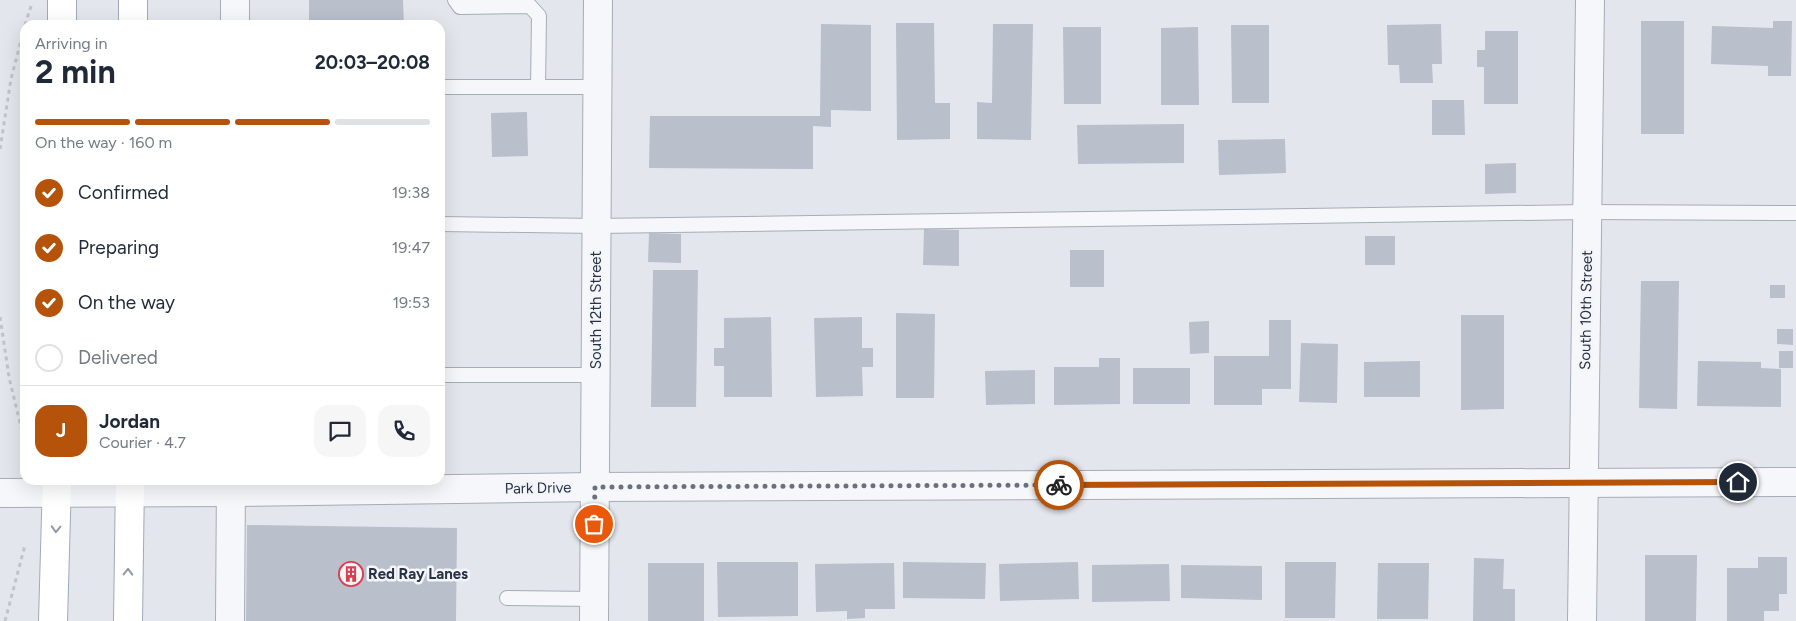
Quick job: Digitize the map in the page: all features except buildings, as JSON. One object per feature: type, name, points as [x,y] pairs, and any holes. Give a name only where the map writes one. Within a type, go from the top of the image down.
[{"type":"main road","points":[[62,0],[62,20]]},
{"type":"main road","points":[[133,0],[133,20]]},
{"type":"main road","points":[[53,621],[57,486]]},
{"type":"main road","points":[[128,621],[129,486]]},
{"type":"street","points":[[235,0],[235,20]]},
{"type":"street","name":"South 12th Street","points":[[594,610],[598,0]]},
{"type":"street","name":"South 10th Street","points":[[1582,621],[1590,0]]},
{"type":"street","name":"Park Drive","points":[[0,493],[57,486],[595,487],[1796,482]]},
{"type":"street","points":[[230,621],[231,486]]},
{"type":"lane","points":[[455,0],[460,7],[530,6],[539,16],[538,87]]},
{"type":"lane","points":[[445,87],[597,87]]},
{"type":"lane","points":[[445,224],[596,226],[1587,212],[1796,213]]},
{"type":"lane","points":[[445,375],[595,375]]},
{"type":"lane","points":[[506,598],[594,610]]},
{"type":"path","points":[[26,20],[32,0]]},
{"type":"path","points":[[0,149],[11,79],[20,44]]},
{"type":"path","points":[[0,317],[9,377],[20,423]]},
{"type":"path","points":[[5,621],[26,540]]},
{"type":"way so far","points":[[594,524],[595,487],[1059,485]]},
{"type":"place","name":"Red Ray Lanes","points":[[351,574]]},
{"type":"route","points":[[1059,485],[1738,482]]}]
